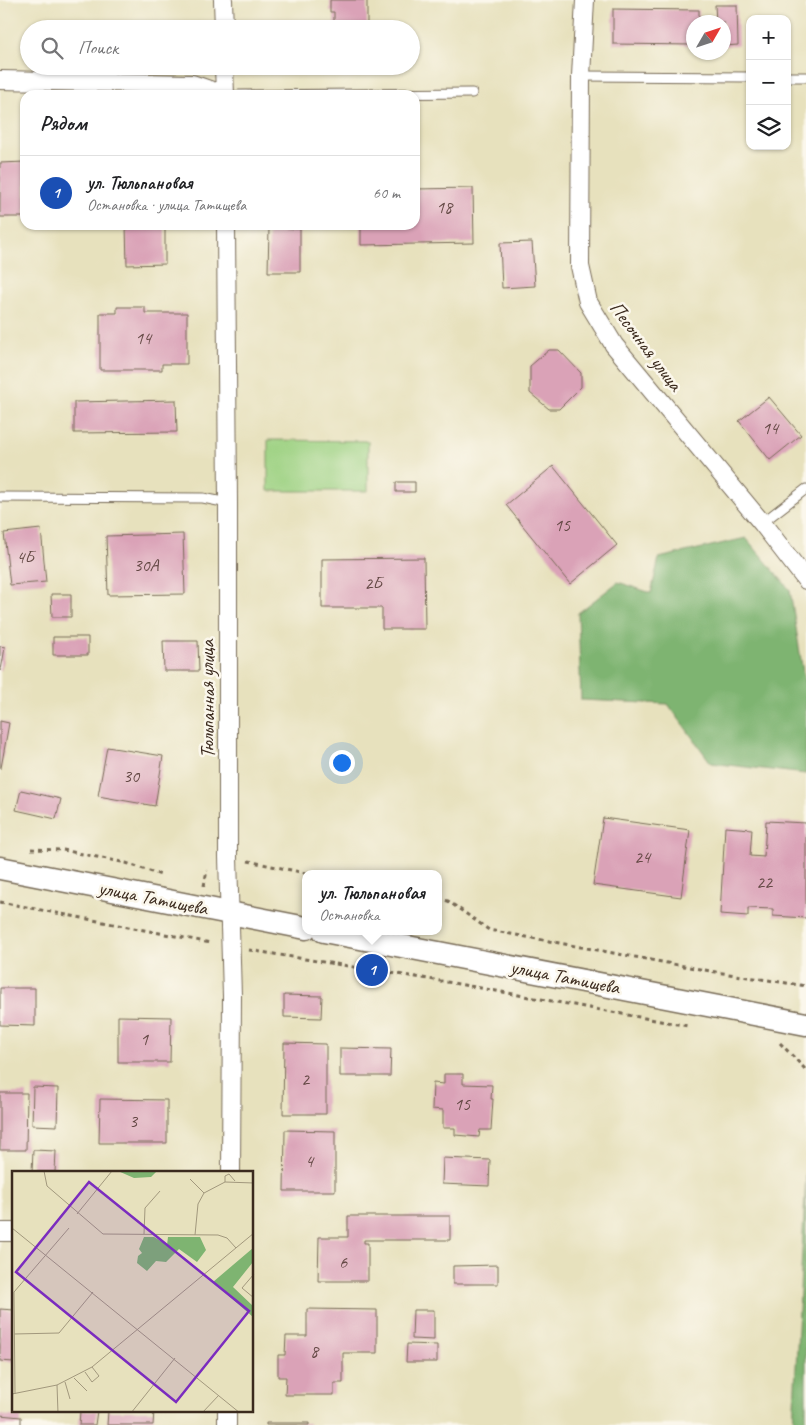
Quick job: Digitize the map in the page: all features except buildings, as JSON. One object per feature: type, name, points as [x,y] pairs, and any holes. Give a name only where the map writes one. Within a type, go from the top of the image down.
[{"type":"street","points":[[223,0],[224,20]]},
{"type":"street","name":"Песочная улица","points":[[585,0],[581,76],[580,266],[588,302],[614,345],[762,523],[806,580]]},
{"type":"street","points":[[224,75],[224,90]]},
{"type":"street","points":[[0,80],[192,84],[209,90]]},
{"type":"street","name":"Тюльпанная улица","points":[[226,230],[228,857],[232,947],[231,1171]]},
{"type":"street","name":"улица Татищева","points":[[0,868],[302,927]]},
{"type":"street","name":"улица Татищева","points":[[345,935],[806,1024]]},
{"type":"street","points":[[227,1412],[227,1425]]},
{"type":"lane","points":[[581,76],[746,77]]},
{"type":"lane","points":[[791,77],[806,77]]},
{"type":"lane","points":[[420,93],[472,93]]},
{"type":"lane","points":[[762,523],[806,489]]},
{"type":"lane","points":[[0,497],[203,498],[228,504]]},
{"type":"path","points":[[27,849],[63,850],[126,863],[169,877]]},
{"type":"path","points":[[203,888],[211,853],[302,872]]},
{"type":"path","points":[[442,900],[448,901],[489,930],[716,972],[806,986]]},
{"type":"path","points":[[0,902],[232,947],[453,983],[695,1028]]},
{"type":"path","points":[[772,1042],[782,1044],[806,1070]]},
{"type":"green space","points":[[268,440],[368,441],[368,491],[268,491]]},
{"type":"green space","points":[[746,538],[790,590],[806,691],[806,774],[711,763],[668,704],[581,700],[578,613],[618,582],[651,593],[659,558]]},
{"type":"green space","points":[[806,1174],[806,1425],[793,1425]]},
{"type":"place","name":"ул. Тюльпановая","points":[[372,970]]}]
